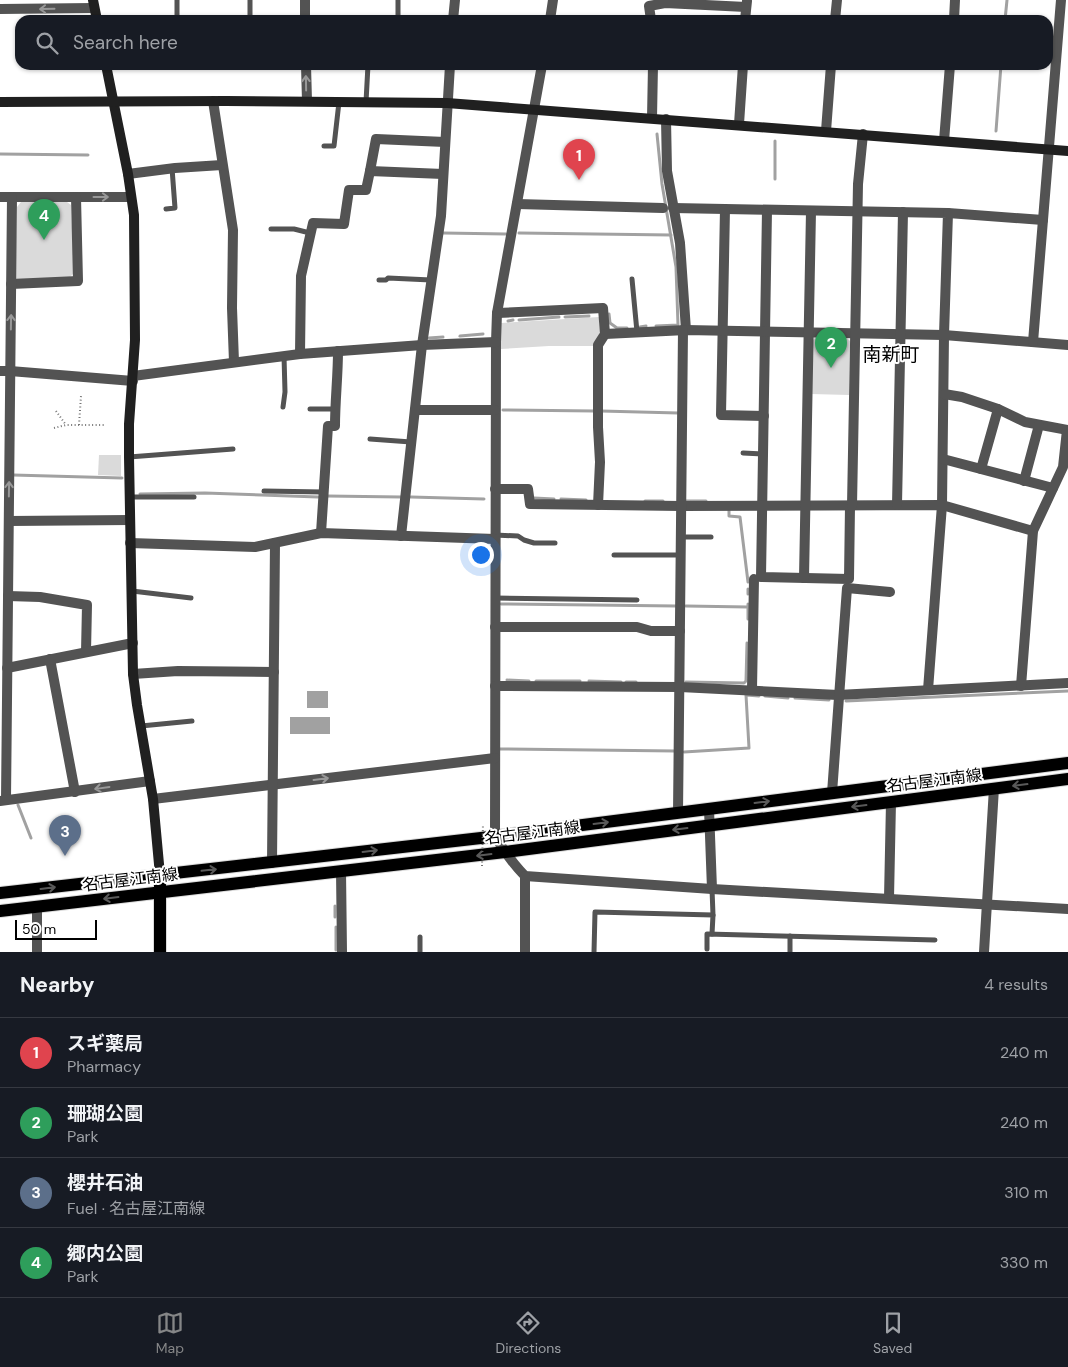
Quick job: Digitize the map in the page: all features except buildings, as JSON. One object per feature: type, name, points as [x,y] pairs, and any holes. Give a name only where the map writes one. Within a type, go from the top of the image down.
[{"type":"main road","name":"名古屋江南線","points":[[0,893],[495,836],[1068,763]]},
{"type":"main road","name":"名古屋江南線","points":[[0,911],[504,852],[1068,779]]},
{"type":"main road","points":[[160,875],[160,952]]},
{"type":"street","points":[[305,0],[306,15]]},
{"type":"street","points":[[454,15],[455,0]]},
{"type":"street","points":[[551,15],[553,0]]},
{"type":"street","points":[[836,15],[837,0]]},
{"type":"street","points":[[954,15],[956,0]]},
{"type":"street","points":[[1033,342],[1061,0]]},
{"type":"street","points":[[648,3],[746,4]]},
{"type":"street","points":[[6,6],[94,4]]},
{"type":"street","points":[[107,70],[128,174],[134,223],[136,340],[128,457],[133,674],[153,799],[160,875]]},
{"type":"street","points":[[306,70],[307,102]]},
{"type":"street","points":[[401,536],[422,345],[441,216],[450,70]]},
{"type":"street","points":[[541,70],[498,313],[496,342],[495,836],[504,852],[526,876],[712,889],[1068,909]]},
{"type":"street","points":[[652,118],[653,70]]},
{"type":"street","points":[[739,124],[742,70]]},
{"type":"street","points":[[826,131],[832,70]]},
{"type":"street","points":[[944,141],[950,70]]},
{"type":"street","points":[[213,101],[233,230],[232,308],[234,362]]},
{"type":"street","points":[[0,102],[447,103],[739,124],[1068,151]]},
{"type":"street","points":[[666,119],[668,208],[680,243],[684,330],[678,813]]},
{"type":"street","points":[[767,210],[761,577],[849,579],[857,212],[862,134]]},
{"type":"street","points":[[300,354],[301,276],[313,223],[344,224],[349,190],[366,190],[376,139],[445,142]]},
{"type":"street","points":[[128,174],[172,168],[222,165]]},
{"type":"street","points":[[370,171],[443,174]]},
{"type":"street","points":[[0,197],[132,197]]},
{"type":"street","points":[[12,197],[11,284],[5,371],[9,520],[5,595],[7,668],[3,801],[150,781]]},
{"type":"street","points":[[11,284],[78,281],[76,197]]},
{"type":"street","points":[[517,204],[948,213],[1043,220]]},
{"type":"street","points":[[725,209],[721,415],[764,416]]},
{"type":"street","points":[[804,578],[811,210]]},
{"type":"street","points":[[897,505],[903,212]]},
{"type":"street","points":[[928,690],[942,505],[948,213]]},
{"type":"street","points":[[498,313],[603,308],[605,334],[598,345],[600,462],[598,505]]},
{"type":"street","points":[[605,334],[684,330],[944,335],[1068,345]]},
{"type":"street","points":[[5,371],[133,378],[300,354],[422,345],[496,342]]},
{"type":"street","points":[[321,533],[328,426],[335,426],[338,351]]},
{"type":"street","points":[[944,394],[962,397],[998,409],[1025,422],[1067,430],[1063,467],[1033,531],[1021,686]]},
{"type":"street","points":[[981,469],[998,409]]},
{"type":"street","points":[[415,410],[496,410]]},
{"type":"street","points":[[1024,481],[1039,425]]},
{"type":"street","points":[[943,458],[1053,488]]},
{"type":"street","points":[[496,489],[528,489],[530,504],[681,506],[942,505],[1033,531]]},
{"type":"street","points":[[9,520],[130,520]]},
{"type":"street","points":[[130,543],[255,547],[321,533],[496,537]]},
{"type":"street","points":[[272,862],[275,543]]},
{"type":"street","points":[[752,689],[754,579]]},
{"type":"street","points":[[832,793],[838,695],[848,588],[890,592]]},
{"type":"street","points":[[5,595],[40,596],[87,605],[86,652]]},
{"type":"street","points":[[495,627],[637,627],[651,631],[680,631]]},
{"type":"street","points":[[7,668],[132,643]]},
{"type":"street","points":[[50,659],[75,792]]},
{"type":"street","points":[[133,674],[178,671],[274,672]]},
{"type":"street","points":[[495,686],[680,687],[752,689],[838,695],[1068,683]]},
{"type":"street","points":[[153,799],[495,758]]},
{"type":"street","points":[[984,952],[994,788]]},
{"type":"street","points":[[889,898],[891,802]]},
{"type":"street","points":[[709,809],[712,889]]},
{"type":"street","points":[[341,871],[342,952]]},
{"type":"street","points":[[525,952],[526,876]]},
{"type":"street","points":[[37,907],[37,952]]},
{"type":"lane","points":[[177,0],[177,15]]},
{"type":"lane","points":[[250,0],[250,15]]},
{"type":"lane","points":[[398,0],[398,15]]},
{"type":"lane","points":[[366,102],[368,70]]},
{"type":"lane","points":[[324,146],[334,146],[339,102]]},
{"type":"lane","points":[[166,209],[174,208],[172,168]]},
{"type":"lane","points":[[271,229],[294,229],[310,233]]},
{"type":"lane","points":[[379,280],[386,280],[388,278],[432,280]]},
{"type":"lane","points":[[632,279],[637,332]]},
{"type":"lane","points":[[283,407],[285,392],[284,356]]},
{"type":"lane","points":[[310,409],[335,409]]},
{"type":"lane","points":[[370,440],[411,442]]},
{"type":"lane","points":[[128,457],[233,449]]},
{"type":"lane","points":[[743,454],[763,454]]},
{"type":"lane","points":[[264,492],[323,492]]},
{"type":"lane","points":[[130,497],[194,497]]},
{"type":"lane","points":[[496,537],[518,536],[534,543],[555,543]]},
{"type":"lane","points":[[681,537],[711,537]]},
{"type":"lane","points":[[614,555],[680,555]]},
{"type":"lane","points":[[132,591],[191,598]]},
{"type":"lane","points":[[495,598],[637,600]]},
{"type":"lane","points":[[140,726],[192,721]]},
{"type":"lane","points":[[712,889],[712,934]]},
{"type":"lane","points":[[594,952],[595,912],[713,915]]},
{"type":"lane","points":[[707,949],[707,934],[935,940]]},
{"type":"lane","points":[[790,936],[790,952]]},
{"type":"lane","points":[[420,937],[420,952]]},
{"type":"path","points":[[79,425],[81,396]]},
{"type":"path","points":[[56,411],[66,425]]},
{"type":"path","points":[[54,428],[66,425],[105,425]]},
{"type":"path","points":[[482,866],[484,824]]},
{"type":"shaded area","points":[[21,202],[67,202],[71,205],[74,273],[70,277],[18,280],[15,278],[17,207]]},
{"type":"shaded area","points":[[599,317],[600,332],[594,346],[501,349],[501,323]]},
{"type":"shaded area","points":[[816,337],[847,338],[850,341],[849,395],[811,394],[813,340]]},
{"type":"shaded area","points":[[99,455],[121,455],[121,476],[98,475]]},
{"type":"shaded area","points":[[307,691],[328,691],[328,708],[307,708]]},
{"type":"shaded area","points":[[290,717],[330,717],[330,734],[290,734]]},
{"type":"waterway","points":[[1006,15],[1007,0]]},
{"type":"waterway","points":[[996,131],[1001,70]]},
{"type":"waterway","points":[[656,326],[678,325],[676,267],[662,184],[657,134]]},
{"type":"waterway","points":[[775,141],[775,179]]},
{"type":"waterway","points":[[0,154],[88,155]]},
{"type":"waterway","points":[[443,233],[506,234]]},
{"type":"waterway","points":[[519,233],[671,235]]},
{"type":"waterway","points":[[609,314],[610,323],[617,328],[627,328]]},
{"type":"waterway","points":[[565,317],[589,316]]},
{"type":"waterway","points":[[519,320],[559,317]]},
{"type":"waterway","points":[[508,321],[513,320]]},
{"type":"waterway","points":[[640,327],[646,326]]},
{"type":"waterway","points":[[460,336],[483,334]]},
{"type":"waterway","points":[[429,338],[443,337]]},
{"type":"waterway","points":[[503,410],[594,411]]},
{"type":"waterway","points":[[601,411],[678,413]]},
{"type":"waterway","points":[[13,475],[122,478]]},
{"type":"waterway","points":[[140,494],[205,493],[318,497]]},
{"type":"waterway","points":[[327,496],[401,497]]},
{"type":"waterway","points":[[411,497],[484,499]]},
{"type":"waterway","points":[[534,498],[554,499]]},
{"type":"waterway","points":[[561,499],[586,500]]},
{"type":"waterway","points":[[645,501],[663,501]]},
{"type":"waterway","points":[[686,501],[706,501]]},
{"type":"waterway","points":[[729,508],[729,516],[740,517],[748,582]]},
{"type":"waterway","points":[[748,589],[748,594]]},
{"type":"waterway","points":[[501,604],[676,606]]},
{"type":"waterway","points":[[748,604],[748,619]]},
{"type":"waterway","points":[[686,606],[748,607]]},
{"type":"waterway","points":[[686,682],[744,683],[746,681],[747,643]]},
{"type":"waterway","points":[[507,680],[529,681]]},
{"type":"waterway","points":[[536,681],[580,681]]},
{"type":"waterway","points":[[589,681],[621,682]]},
{"type":"waterway","points":[[626,682],[636,682]]},
{"type":"waterway","points":[[846,701],[1068,691]]},
{"type":"waterway","points":[[684,752],[749,748],[746,695],[759,696]]},
{"type":"waterway","points":[[765,696],[788,698]]},
{"type":"waterway","points":[[795,698],[829,700]]},
{"type":"waterway","points":[[500,749],[675,751]]},
{"type":"waterway","points":[[18,805],[31,838]]},
{"type":"waterway","points":[[335,906],[335,917]]},
{"type":"waterway","points":[[336,927],[336,950]]},
{"type":"place","name":"スギ薬局","points":[[579,180]]},
{"type":"place","name":"郷内公園","points":[[44,240]]},
{"type":"place","name":"珊瑚公園","points":[[831,368]]},
{"type":"place","name":"櫻井石油","points":[[65,856]]},
{"type":"district","name":"南新町","points":[[891,354]]}]
